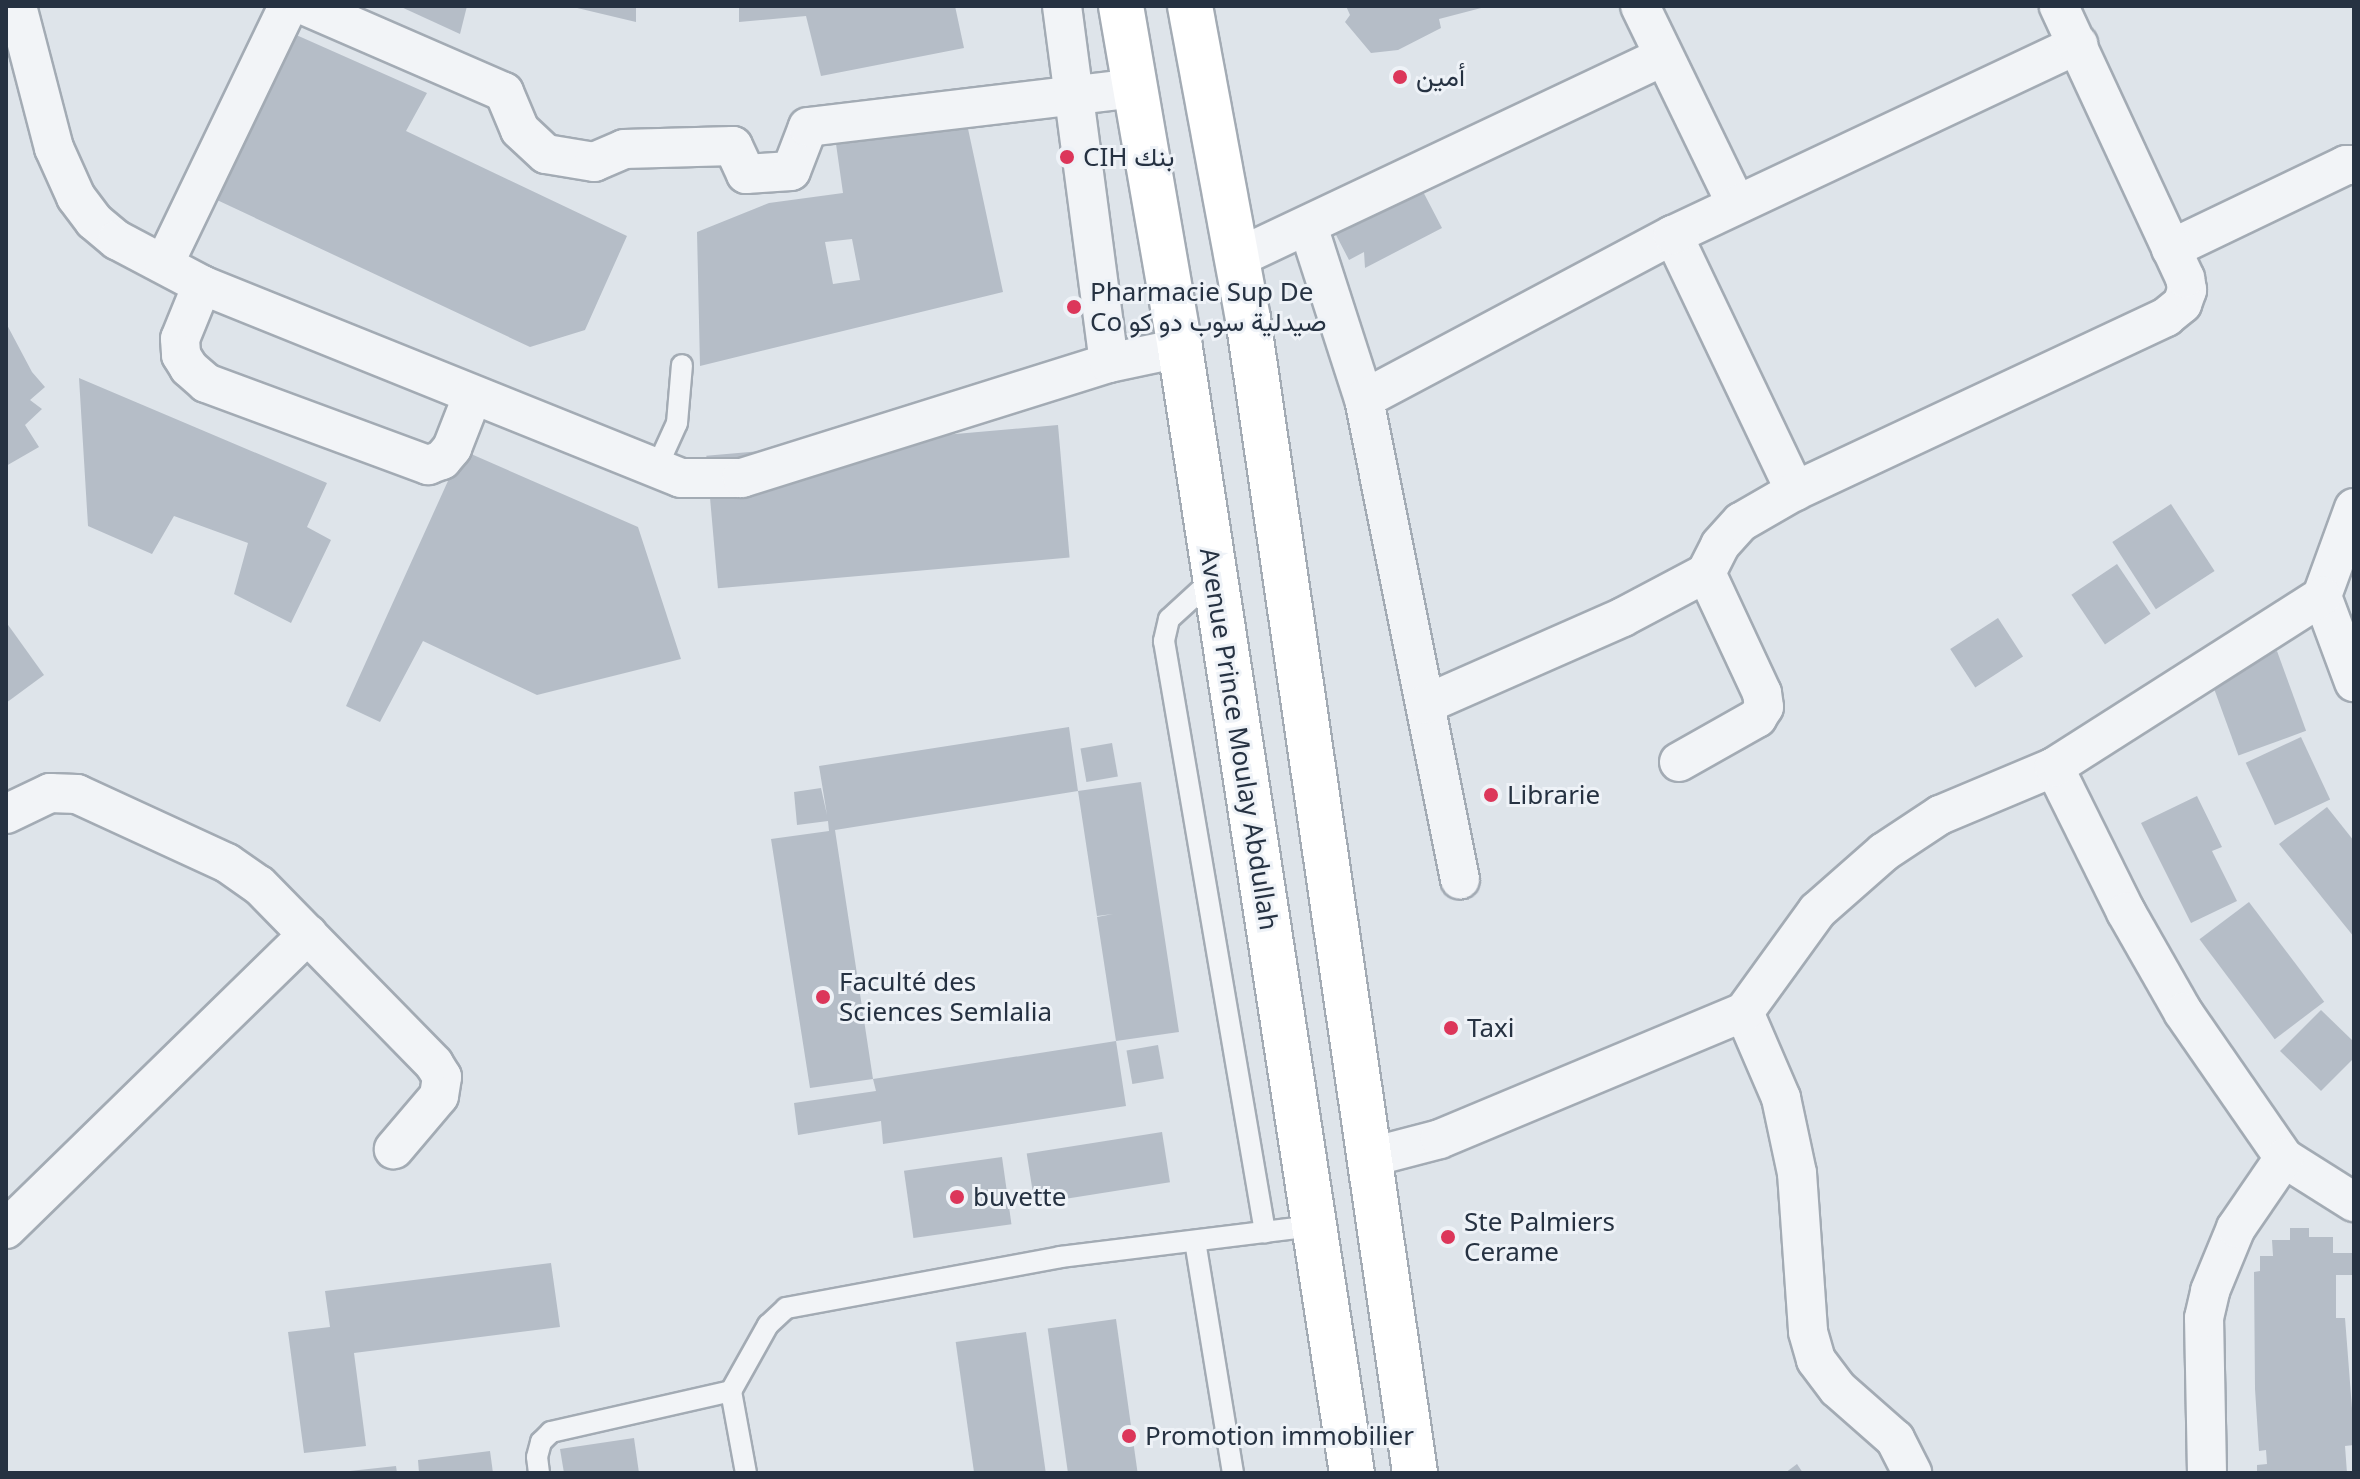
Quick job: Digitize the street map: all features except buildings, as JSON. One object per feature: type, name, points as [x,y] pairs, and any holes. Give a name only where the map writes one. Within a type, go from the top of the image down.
[{"type":"main road","name":"Avenue Prince Moulay Abdullah","points":[[1121,6],[1180,348],[1352,1473]]},
{"type":"main road","points":[[1190,6],[1237,258],[1415,1473]]},
{"type":"street","points":[[17,6],[54,148],[76,197],[94,221],[117,240],[202,285],[472,397],[681,478],[742,478],[1109,363],[1180,348]]},
{"type":"street","points":[[164,264],[288,6]]},
{"type":"street","points":[[306,6],[504,92],[520,130],[546,154],[594,162],[624,149],[733,146],[746,174],[791,171],[808,127],[1133,88]]},
{"type":"street","points":[[1062,6],[1109,363]]},
{"type":"street","points":[[1640,6],[1662,57],[1736,204]]},
{"type":"street","points":[[1426,704],[1623,617],[1706,573],[1720,545],[1741,522],[1795,491],[2166,317],[2182,304],[2187,290],[2171,249],[2059,6]]},
{"type":"street","points":[[1364,399],[1673,235],[2078,44]]},
{"type":"street","points":[[1237,258],[1662,57]]},
{"type":"street","points":[[2171,249],[2346,165],[2354,165]]},
{"type":"street","points":[[1308,226],[1364,399],[1460,880]]},
{"type":"street","points":[[1673,235],[1795,491]]},
{"type":"street","points":[[202,285],[180,339],[181,355],[189,368],[206,383],[428,465],[442,460],[452,448],[472,397]]},
{"type":"street","points":[[1367,1158],[1440,1139],[1744,1012],[1817,911],[1884,852],[1940,815],[2054,767],[2322,596],[2354,508]]},
{"type":"street","points":[[1679,762],[1757,718],[1764,707],[1762,693],[1706,573]]},
{"type":"street","points":[[2322,596],[2354,682]]},
{"type":"street","points":[[2054,767],[2126,912],[2183,1012],[2284,1158],[2354,1202]]},
{"type":"street","points":[[6,814],[26,801],[50,793],[77,794],[227,863],[259,885],[434,1064],[442,1077],[439,1096],[394,1149]]},
{"type":"street","points":[[6,1229],[308,934]]},
{"type":"street","points":[[1744,1012],[1781,1098],[1797,1173],[1808,1332],[1816,1360],[1838,1389],[1895,1439],[1912,1473]]},
{"type":"street","points":[[2207,1473],[2204,1318],[2210,1291],[2236,1228],[2284,1158]]},
{"type":"lane","points":[[657,467],[677,423],[682,365]]},
{"type":"lane","points":[[1215,577],[1169,619],[1164,641],[1265,1232]]},
{"type":"lane","points":[[746,1473],[731,1391],[768,1325],[786,1308],[1060,1257],[1313,1226]]},
{"type":"lane","points":[[1195,1241],[1233,1473]]},
{"type":"lane","points":[[539,1473],[537,1457],[541,1442],[551,1432],[731,1391]]},
{"type":"place","name":"أمين","points":[[1400,77]]},
{"type":"place","name":"CIH بنك","points":[[1067,157]]},
{"type":"place","name":"Pharmacie Sup De Co صيدلية سوب دو كو","points":[[1074,307]]},
{"type":"place","name":"Librarie","points":[[1491,795]]},
{"type":"place","name":"Faculté des Sciences Semlalia","points":[[823,997]]},
{"type":"place","name":"Taxi","points":[[1451,1028]]},
{"type":"place","name":"buvette","points":[[957,1197]]},
{"type":"place","name":"Ste Palmiers Cerame","points":[[1448,1237]]},
{"type":"place","name":"Promotion immobilier","points":[[1129,1436]]}]
